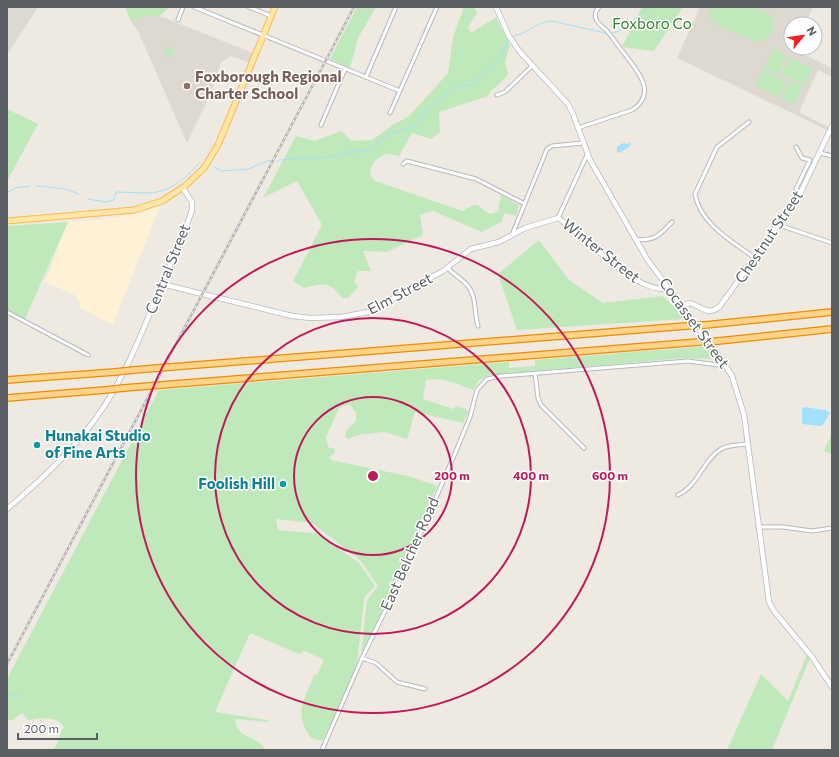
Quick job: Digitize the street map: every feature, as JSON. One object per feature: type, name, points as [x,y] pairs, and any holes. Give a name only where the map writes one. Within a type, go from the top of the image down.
[{"type":"highway","points":[[7,380],[705,325],[832,312]]},
{"type":"highway","points":[[7,398],[718,341],[832,329]]},
{"type":"main road","points":[[7,221],[132,210],[160,202],[183,188],[204,168],[217,148],[275,7]]},
{"type":"main road","name":"Cocasset Street","points":[[496,7],[510,36],[532,66],[568,104],[587,155],[635,239],[667,288],[724,363],[733,378],[741,400],[766,589],[770,605],[812,657],[831,684]]},
{"type":"main road","name":"Chestnut Street","points":[[681,306],[690,302],[706,311],[716,310],[726,299],[779,226],[800,194],[832,126]]},
{"type":"main road","name":"Central Street","points":[[7,509],[68,453],[101,411],[131,358],[193,208],[192,200],[183,188]]},
{"type":"main road","name":"Elm Street","points":[[162,284],[292,316],[311,318],[341,317],[362,314],[376,308],[448,268],[459,257],[471,250],[499,242],[530,227],[558,218]]},
{"type":"main road","name":"Winter Street","points":[[558,218],[635,280],[657,289],[667,288]]},
{"type":"street","points":[[178,20],[183,7]]},
{"type":"street","points":[[194,7],[400,91]]},
{"type":"street","points":[[249,7],[271,16]]},
{"type":"street","points":[[366,77],[396,7]]},
{"type":"street","points":[[390,113],[437,7]]},
{"type":"street","points":[[578,128],[632,110],[638,105],[644,94],[644,84],[639,74],[607,31],[596,20],[596,13],[599,7]]},
{"type":"street","points":[[497,95],[505,92],[532,66]]},
{"type":"street","points":[[321,125],[345,69]]},
{"type":"street","points":[[749,122],[717,147],[696,194],[696,199],[712,226],[756,258]]},
{"type":"street","points":[[512,235],[547,149],[552,146],[583,143]]},
{"type":"street","points":[[796,147],[802,158],[810,160],[796,189],[800,194]]},
{"type":"street","points":[[820,153],[832,156]]},
{"type":"street","points":[[558,218],[587,155]]},
{"type":"street","points":[[403,164],[407,161],[476,180],[525,204]]},
{"type":"street","points":[[635,239],[648,240],[657,238],[672,222]]},
{"type":"street","points":[[779,226],[832,243]]},
{"type":"street","points":[[448,268],[470,290],[475,302],[475,316],[478,326]]},
{"type":"street","points":[[7,312],[88,355]]},
{"type":"street","name":"East Belcher Road","points":[[322,750],[454,456],[470,416],[478,388],[484,381],[493,377],[688,361],[718,365],[724,363]]},
{"type":"street","points":[[535,373],[541,405],[584,448]]},
{"type":"street","points":[[678,495],[687,490],[719,450],[729,446],[748,444]]},
{"type":"street","points":[[758,527],[783,527],[812,531],[832,528]]},
{"type":"street","points":[[362,658],[376,663],[397,682],[425,689]]},
{"type":"shaded area","points":[[7,7],[38,7],[7,55]]},
{"type":"shaded area","points":[[700,7],[813,7],[809,16],[783,16],[783,56],[807,56],[832,68],[832,77],[818,70],[799,112],[828,127],[827,130],[677,58]]},
{"type":"shaded area","name":"Foxborough Regional Charter School","points":[[147,16],[160,16],[253,53],[250,63],[231,56],[221,62],[210,95],[187,143],[138,31],[131,22]]},
{"type":"shaded area","points":[[160,206],[113,325],[81,308],[75,295],[45,282],[68,222],[108,219],[141,213]]},
{"type":"green space","points":[[736,6],[756,8],[771,16],[774,23],[773,30],[766,39],[756,42],[717,25],[710,17],[709,7]]},
{"type":"green space","points":[[125,7],[169,7],[160,16],[147,16],[131,22]]},
{"type":"green space","points":[[357,7],[376,7],[358,38],[350,68],[330,59]]},
{"type":"green space","points":[[464,7],[474,7],[477,13],[468,27],[471,33],[496,17],[510,45],[505,61],[508,74],[499,85],[491,90],[488,96],[439,112],[440,132],[431,139],[412,133],[399,156],[389,154],[380,157],[373,164],[370,173],[375,181],[463,211],[476,205],[491,214],[498,211],[501,195],[519,205],[516,216],[505,213],[501,222],[482,232],[433,211],[420,215],[423,235],[387,252],[363,251],[371,271],[358,271],[354,281],[358,287],[348,298],[342,298],[330,286],[326,285],[321,284],[304,288],[293,281],[322,225],[297,181],[263,198],[296,136],[315,141],[341,131],[352,141],[372,140],[409,116],[448,73],[453,37]]},
{"type":"green space","name":"Foxboro Co","points":[[642,7],[683,7],[654,51],[622,47]]},
{"type":"green space","points":[[167,47],[171,47],[173,48],[173,56],[167,57],[164,54],[164,50]]},
{"type":"green space","points":[[774,49],[783,54],[783,56],[787,56],[778,75],[764,68]]},
{"type":"green space","points":[[790,58],[813,69],[804,85],[781,74]]},
{"type":"green space","points":[[763,70],[786,82],[778,97],[755,85]]},
{"type":"green space","points":[[790,81],[803,87],[794,105],[781,98]]},
{"type":"green space","points":[[7,109],[38,124],[7,181]]},
{"type":"green space","points":[[68,222],[25,319],[7,310],[7,226]]},
{"type":"green space","points":[[539,240],[569,280],[603,303],[663,296],[685,319],[517,330],[498,274]]},
{"type":"green space","points":[[708,346],[715,356],[714,359],[683,358],[489,375],[479,380],[473,390],[444,380],[426,380],[423,399],[453,409],[456,406],[466,409],[468,413],[463,423],[415,412],[407,439],[384,432],[358,435],[348,439],[345,436],[346,431],[356,421],[356,413],[349,404],[339,408],[326,437],[328,447],[335,449],[335,453],[329,457],[331,460],[412,477],[437,486],[361,658],[367,600],[378,586],[361,561],[312,523],[276,519],[278,530],[314,533],[321,536],[359,563],[375,586],[364,598],[357,666],[337,712],[322,741],[311,738],[302,721],[301,714],[304,700],[314,675],[317,675],[324,660],[305,651],[299,654],[250,633],[215,712],[268,720],[269,722],[235,719],[236,726],[243,734],[257,741],[266,750],[53,750],[64,727],[61,723],[48,718],[28,720],[22,713],[11,721],[7,719],[7,679],[159,390],[509,362],[509,368],[535,366],[535,360]]},
{"type":"green space","points":[[832,433],[832,454],[824,451]]},
{"type":"green space","points":[[807,654],[810,658],[772,750],[727,750],[761,674],[788,701]]},
{"type":"water","points":[[629,141],[631,144],[629,147],[619,153],[617,152],[617,147],[623,143],[629,144]]},
{"type":"water","points":[[804,407],[825,410],[830,413],[822,426],[802,424],[802,409]]},
{"type":"waterway","points":[[612,33],[619,31],[650,7]]},
{"type":"waterway","points":[[514,36],[543,23],[552,21],[605,33]]},
{"type":"waterway","points":[[276,163],[279,160],[332,157],[355,151],[369,151],[389,134],[412,127],[427,109],[459,85],[470,86],[502,57],[508,39]]},
{"type":"waterway","points":[[214,167],[222,171],[248,169],[271,160]]},
{"type":"waterway","points":[[88,199],[105,202],[114,200],[116,192],[157,192],[169,188],[181,181],[200,162]]},
{"type":"waterway","points":[[7,193],[15,188],[30,186]]},
{"type":"waterway","points":[[37,186],[66,189],[79,194]]},
{"type":"waterway","points":[[7,695],[19,695]]},
{"type":"railway","points":[[7,664],[354,7]]},
{"type":"place","name":"Foxborough Regional Charter School","points":[[187,86]]},
{"type":"place","name":"Hunakai Studio of Fine Arts","points":[[37,445]]},
{"type":"place","name":"Foolish Hill","points":[[283,484]]}]
